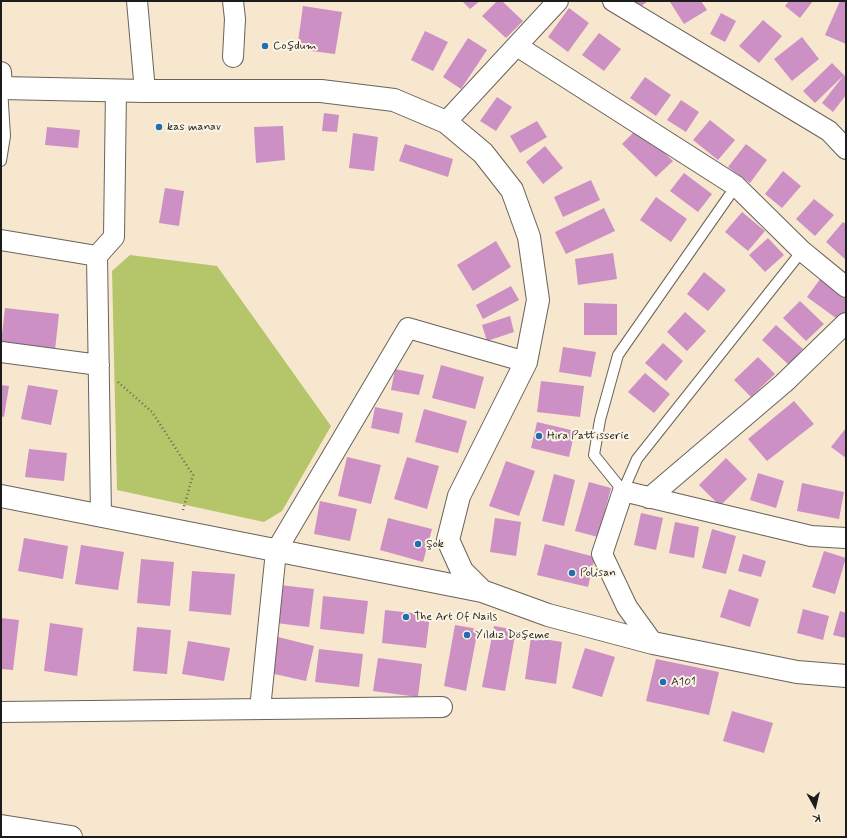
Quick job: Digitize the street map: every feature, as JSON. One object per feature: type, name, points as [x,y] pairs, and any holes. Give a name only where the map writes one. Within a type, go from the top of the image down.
[{"type":"main road","points":[[1,82],[145,91],[321,91],[394,100],[446,122],[483,153],[512,190],[528,236],[538,300],[526,362],[459,496],[448,540],[462,571],[482,591]]},
{"type":"main road","points":[[1,496],[482,591],[548,615],[653,643],[797,672],[846,676]]},
{"type":"main road","points":[[1,826],[71,837]]},
{"type":"street","points":[[137,1],[145,91]]},
{"type":"street","points":[[233,1],[235,19],[233,57]]},
{"type":"street","points":[[446,122],[558,1]]},
{"type":"street","points":[[612,1],[829,131],[846,150]]},
{"type":"street","points":[[517,46],[736,186],[802,251],[846,287]]},
{"type":"street","points":[[101,516],[97,256],[114,237],[116,90]]},
{"type":"street","points":[[1,240],[97,256]]},
{"type":"street","points":[[649,498],[784,383],[846,323]]},
{"type":"street","points":[[260,709],[276,551],[408,328],[526,362]]},
{"type":"street","points":[[1,352],[99,365]]},
{"type":"street","points":[[653,643],[627,607],[602,554],[623,491],[811,536],[846,538]]},
{"type":"street","points":[[1,712],[442,706]]},
{"type":"lane","points":[[1,82],[5,136],[1,161]]},
{"type":"lane","points":[[736,186],[618,355],[600,420],[594,455],[623,491],[637,459],[802,251]]},
{"type":"path","points":[[99,365],[152,412],[193,474],[178,531]]},
{"type":"green space","points":[[130,255],[217,266],[331,426],[282,511],[264,522],[117,490],[112,271]]},
{"type":"building","points":[[462,1],[480,1],[470,9]]},
{"type":"building","points":[[497,1],[502,1],[523,21],[506,38],[482,16]]},
{"type":"building","points":[[634,1],[648,1],[640,7]]},
{"type":"building","points":[[701,1],[707,10],[684,24],[670,2]]},
{"type":"building","points":[[789,1],[813,1],[800,18],[785,6]]},
{"type":"building","points":[[840,1],[846,2],[846,44],[825,35]]},
{"type":"building","points":[[303,6],[342,12],[335,54],[297,49]]},
{"type":"building","points":[[569,8],[589,23],[568,52],[548,37]]},
{"type":"building","points":[[721,13],[736,21],[725,42],[710,34]]},
{"type":"building","points":[[763,20],[782,36],[759,63],[739,46]]},
{"type":"building","points":[[425,31],[448,42],[433,71],[411,60]]},
{"type":"building","points":[[599,33],[621,49],[604,71],[582,55]]},
{"type":"building","points":[[802,37],[819,59],[792,81],[774,59]]},
{"type":"building","points":[[468,38],[487,50],[461,89],[443,77]]},
{"type":"building","points":[[832,63],[844,75],[815,103],[803,91]]},
{"type":"building","points":[[844,75],[846,77],[846,95],[833,112],[822,103]]},
{"type":"building","points":[[645,77],[671,95],[656,116],[630,98]]},
{"type":"building","points":[[497,97],[512,107],[496,131],[480,121]]},
{"type":"building","points":[[681,100],[699,112],[686,132],[667,120]]},
{"type":"building","points":[[324,113],[339,115],[337,132],[322,131]]},
{"type":"building","points":[[710,120],[735,140],[718,160],[693,140]]},
{"type":"building","points":[[537,121],[547,137],[520,153],[510,136]]},
{"type":"building","points":[[283,126],[285,160],[256,163],[254,127]]},
{"type":"building","points":[[47,127],[80,130],[78,148],[45,145]]},
{"type":"building","points":[[638,128],[673,161],[656,177],[622,144]]},
{"type":"building","points":[[353,133],[378,137],[374,171],[349,168]]},
{"type":"building","points":[[405,144],[453,159],[448,177],[399,161]]},
{"type":"building","points":[[746,144],[767,160],[750,183],[728,167]]},
{"type":"building","points":[[545,146],[563,168],[543,184],[526,162]]},
{"type":"building","points":[[783,171],[801,186],[782,208],[765,194]]},
{"type":"building","points":[[684,173],[712,194],[698,212],[670,191]]},
{"type":"building","points":[[591,180],[600,200],[563,217],[554,197]]},
{"type":"building","points":[[165,188],[184,191],[179,226],[159,223]]},
{"type":"building","points":[[656,197],[687,219],[671,242],[640,220]]},
{"type":"building","points":[[814,199],[834,215],[815,236],[796,219]]},
{"type":"building","points":[[604,208],[615,231],[566,254],[555,232]]},
{"type":"building","points":[[742,212],[765,231],[748,251],[725,232]]},
{"type":"building","points":[[843,222],[846,224],[846,260],[826,242]]},
{"type":"building","points":[[768,238],[784,255],[765,272],[749,255]]},
{"type":"building","points":[[496,241],[511,267],[473,291],[457,265]]},
{"type":"building","points":[[613,253],[617,279],[578,285],[575,259]]},
{"type":"building","points":[[704,272],[726,290],[708,311],[687,294]]},
{"type":"building","points":[[821,278],[846,296],[846,312],[840,321],[807,297]]},
{"type":"building","points":[[511,286],[519,300],[483,319],[476,305]]},
{"type":"building","points":[[800,301],[824,324],[806,341],[783,318]]},
{"type":"building","points":[[584,303],[617,304],[617,335],[584,335]]},
{"type":"building","points":[[5,308],[59,314],[55,350],[1,344]]},
{"type":"building","points":[[685,312],[706,331],[687,351],[667,332]]},
{"type":"building","points":[[510,316],[514,332],[487,341],[482,325]]},
{"type":"building","points":[[776,325],[803,349],[789,365],[762,340]]},
{"type":"building","points":[[663,343],[683,361],[666,381],[645,363]]},
{"type":"building","points":[[563,347],[596,352],[591,377],[559,372]]},
{"type":"building","points":[[758,357],[775,374],[751,397],[734,380]]},
{"type":"building","points":[[441,365],[484,377],[475,409],[432,398]]},
{"type":"building","points":[[395,369],[424,375],[419,395],[391,390]]},
{"type":"building","points":[[645,373],[670,394],[654,413],[628,392]]},
{"type":"building","points":[[541,381],[584,386],[580,417],[537,412]]},
{"type":"building","points":[[1,385],[9,386],[4,417],[1,416]]},
{"type":"building","points":[[28,385],[58,390],[51,425],[21,419]]},
{"type":"building","points":[[794,401],[814,424],[767,461],[748,439]]},
{"type":"building","points":[[375,407],[403,413],[399,434],[371,428]]},
{"type":"building","points":[[424,409],[467,421],[458,453],[415,442]]},
{"type":"building","points":[[537,422],[575,431],[569,457],[531,448]]},
{"type":"building","points":[[846,428],[846,458],[831,447]]},
{"type":"building","points":[[29,449],[67,453],[64,481],[25,477]]},
{"type":"building","points":[[347,457],[381,465],[371,504],[338,496]]},
{"type":"building","points":[[407,457],[439,466],[427,509],[394,499]]},
{"type":"building","points":[[726,458],[747,479],[720,506],[699,485]]},
{"type":"building","points":[[506,461],[535,471],[519,516],[489,506]]},
{"type":"building","points":[[758,473],[784,481],[776,508],[750,500]]},
{"type":"building","points":[[554,474],[575,480],[564,526],[542,521]]},
{"type":"building","points":[[589,482],[611,488],[598,537],[575,531]]},
{"type":"building","points":[[802,483],[844,492],[839,519],[797,511]]},
{"type":"building","points":[[320,501],[357,509],[350,541],[314,534]]},
{"type":"building","points":[[641,513],[663,518],[656,550],[634,545]]},
{"type":"building","points":[[388,518],[432,529],[423,562],[380,550]]},
{"type":"building","points":[[495,518],[521,522],[516,556],[490,552]]},
{"type":"building","points":[[675,522],[699,527],[694,558],[669,553]]},
{"type":"building","points":[[712,529],[736,536],[726,574],[702,568]]},
{"type":"building","points":[[24,538],[68,546],[63,579],[18,571]]},
{"type":"building","points":[[545,544],[595,557],[588,587],[537,575]]},
{"type":"building","points":[[81,545],[124,552],[118,590],[75,584]]},
{"type":"building","points":[[824,551],[846,558],[835,594],[812,587]]},
{"type":"building","points":[[743,554],[766,561],[761,577],[738,571]]},
{"type":"building","points":[[141,559],[174,562],[170,606],[137,603]]},
{"type":"building","points":[[192,571],[235,574],[231,615],[189,611]]},
{"type":"building","points":[[280,585],[314,589],[309,627],[276,623]]},
{"type":"building","points":[[729,589],[759,599],[750,627],[720,617]]},
{"type":"building","points":[[323,596],[368,601],[364,634],[320,629]]},
{"type":"building","points":[[803,609],[829,616],[823,640],[797,633]]},
{"type":"building","points":[[385,610],[430,615],[426,648],[382,643]]},
{"type":"building","points":[[840,611],[846,613],[846,638],[833,635]]},
{"type":"building","points":[[1,618],[19,620],[13,670],[1,669]]},
{"type":"building","points":[[50,623],[83,628],[77,676],[44,671]]},
{"type":"building","points":[[455,625],[478,629],[466,691],[444,686]]},
{"type":"building","points":[[494,626],[516,630],[505,691],[482,687]]},
{"type":"building","points":[[137,627],[171,630],[167,674],[133,671]]},
{"type":"building","points":[[278,637],[314,646],[306,681],[270,673]]},
{"type":"building","points":[[531,637],[562,642],[556,684],[525,679]]},
{"type":"building","points":[[188,641],[230,648],[224,681],[182,674]]},
{"type":"building","points":[[585,648],[615,657],[602,697],[572,688]]},
{"type":"building","points":[[319,649],[363,654],[359,687],[315,682]]},
{"type":"building","points":[[378,658],[422,664],[418,697],[373,691]]},
{"type":"building","points":[[656,659],[719,672],[709,715],[646,701]]},
{"type":"building","points":[[732,711],[773,723],[764,753],[723,741]]},
{"type":"place","name":"Coşdum","points":[[265,46]]},
{"type":"place","name":"kas manav","points":[[159,127]]},
{"type":"place","name":"Hira Pattisserie","points":[[539,436]]},
{"type":"place","name":"Şok","points":[[418,544]]},
{"type":"place","name":"Polisan","points":[[572,573]]},
{"type":"place","name":"The Art Of Nails","points":[[406,617]]},
{"type":"place","name":"Yıldız Döşeme","points":[[467,635]]},
{"type":"place","name":"A101","points":[[663,682]]}]
